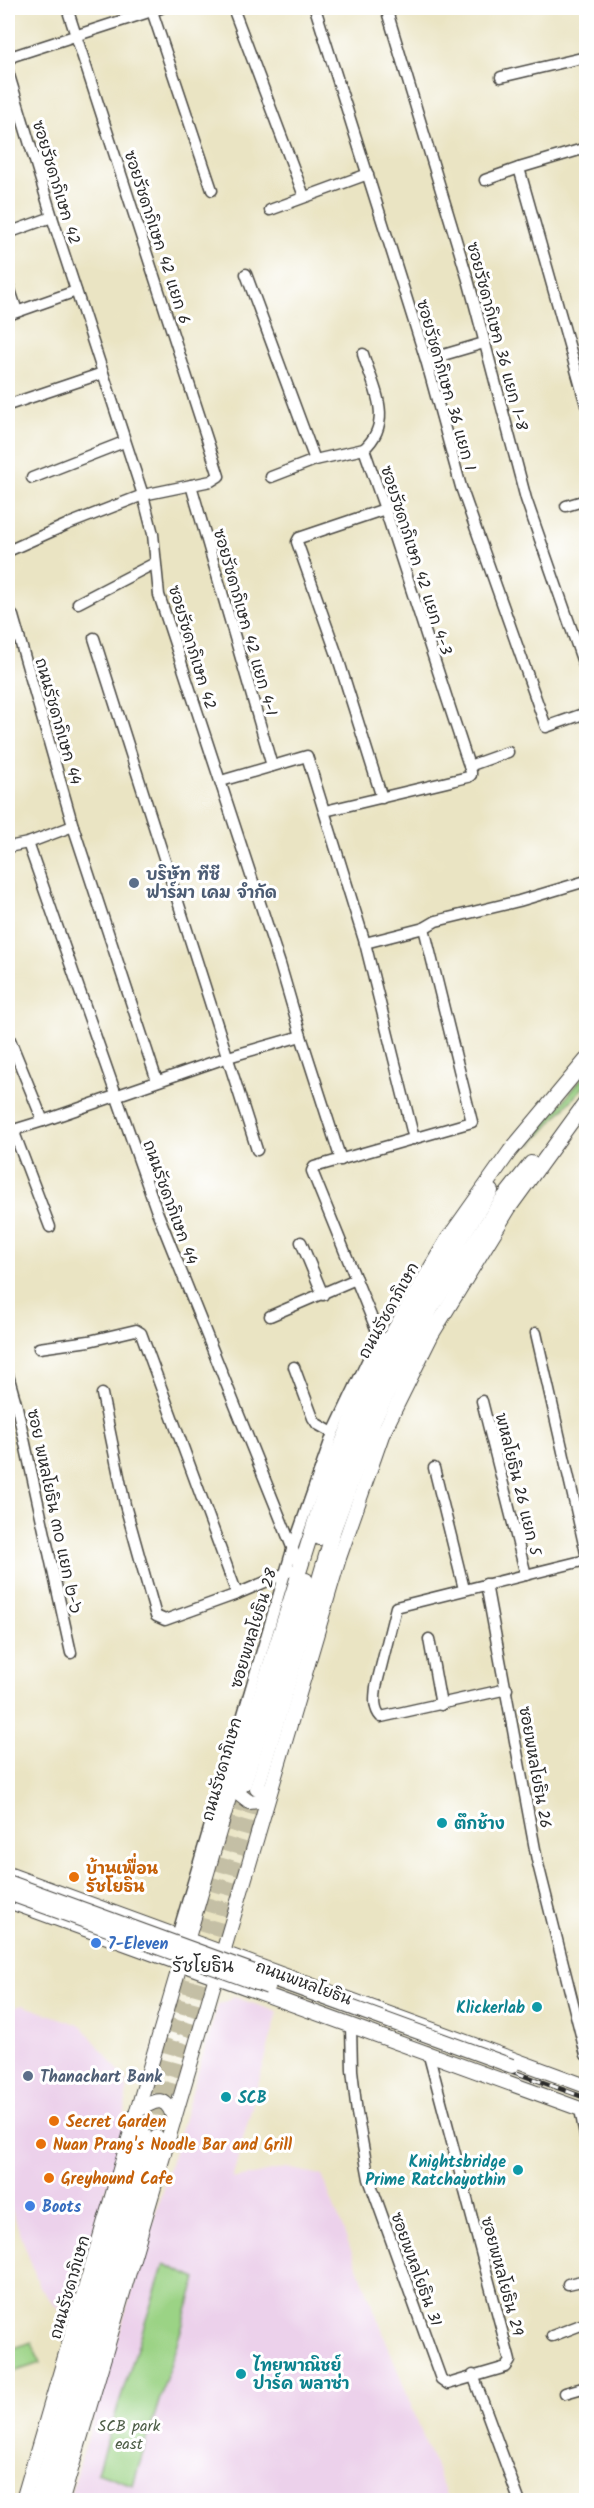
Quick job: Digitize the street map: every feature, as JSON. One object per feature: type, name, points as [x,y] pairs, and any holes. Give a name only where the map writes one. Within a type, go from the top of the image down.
[{"type":"main road","name":"ถนนรัชดาภิเษก","points":[[62,2500],[222,1952],[252,1784],[300,1567],[332,1467],[383,1339],[469,1208],[510,1151],[586,1060]]},
{"type":"main road","name":"ถนนรัชดาภิเษก","points":[[252,1784],[322,1526],[378,1386],[444,1266],[556,1094]]},
{"type":"main road","name":"ถนนรัชดาภิเษก","points":[[23,2500],[181,1965],[182,1938],[252,1784],[339,1558],[386,1427],[432,1334],[478,1257],[509,1208],[583,1107]]},
{"type":"main road","name":"ถนนพหลโยธิน","points":[[8,1874],[584,2085]]},
{"type":"main road","name":"ถนนพหลโยธิน","points":[[8,1881],[511,2070],[561,2093],[584,2109]]},
{"type":"main road","name":"ถนนพหลโยธิน","points":[[8,1893],[511,2070],[562,2085],[584,2085]]},
{"type":"main road","name":"ถนนพหลโยธิน","points":[[8,1901],[351,2027],[428,2052],[584,2109]]},
{"type":"main road","points":[[98,1933],[105,1926],[104,1909]]},
{"type":"main road","points":[[271,1998],[270,1987],[281,1973]]},
{"type":"main road","points":[[137,2111],[155,2101],[163,2102],[170,2106],[174,2120]]},
{"type":"main road","name":"ถนนรัชดาภิเษก","points":[[37,2500],[150,2135],[49,2500]]},
{"type":"street","name":"ซอยรัชดาภิเษก 42 แยก 6","points":[[68,8],[219,476],[211,481],[191,486]]},
{"type":"street","points":[[233,8],[304,196]]},
{"type":"street","name":"ซอยรัชดาภิเษก 36 แยก 1","points":[[315,8],[426,360],[461,487],[546,727],[586,713]]},
{"type":"street","name":"ซอยรัชดาภิเษก 36 แยก 1-8","points":[[386,8],[484,343],[526,499],[586,670]]},
{"type":"street","points":[[8,61],[13,56],[155,9],[212,190]]},
{"type":"street","points":[[501,77],[586,57]]},
{"type":"street","name":"ซอยรัชดาภิเษก 42","points":[[8,72],[52,218],[143,495],[153,534],[159,595],[280,964],[341,1160]]},
{"type":"street","points":[[485,180],[586,148]]},
{"type":"street","points":[[519,168],[586,405]]},
{"type":"street","points":[[270,210],[368,174]]},
{"type":"street","points":[[8,233],[52,218]]},
{"type":"street","points":[[246,274],[315,460]]},
{"type":"street","points":[[8,284],[12,313],[76,291]]},
{"type":"street","points":[[426,360],[484,343]]},
{"type":"street","points":[[363,354],[381,413],[380,429],[364,449]]},
{"type":"street","points":[[8,405],[103,372]]},
{"type":"street","points":[[32,478],[124,442]]},
{"type":"street","name":"ซอยรัชดาภิเษก 42 แยก 4-3","points":[[271,477],[315,460],[364,449],[469,766]]},
{"type":"street","points":[[8,551],[143,495],[191,486]]},
{"type":"street","name":"ซอยรัชดาภิเษก 42 แยก 4-1","points":[[191,486],[272,766]]},
{"type":"street","points":[[566,506],[586,500]]},
{"type":"street","points":[[382,798],[337,655],[297,542],[299,538],[385,509]]},
{"type":"street","points":[[78,603],[155,563]]},
{"type":"street","name":"ถนนรัชดาภิเษก 44","points":[[8,611],[13,616],[73,826],[157,1081]]},
{"type":"street","points":[[94,638],[257,1150]]},
{"type":"street","points":[[325,811],[468,777],[471,775],[469,766],[508,752]]},
{"type":"street","points":[[221,781],[307,756],[365,943],[414,1139]]},
{"type":"street","points":[[8,847],[28,843],[73,826]]},
{"type":"street","name":"ถนนรัชดาภิเษก 44","points":[[28,843],[156,1209],[300,1567]]},
{"type":"street","points":[[365,943],[424,928],[436,921],[519,901],[586,881]]},
{"type":"street","points":[[383,1339],[312,1171],[314,1167],[472,1122],[424,928]]},
{"type":"street","points":[[8,1035],[43,1121]]},
{"type":"street","points":[[50,1227],[15,1135],[17,1130],[228,1057],[301,1036]]},
{"type":"street","points":[[301,1242],[323,1295]]},
{"type":"street","points":[[270,1316],[323,1295],[356,1278]]},
{"type":"street","points":[[39,1348],[89,1341],[135,1330],[141,1333],[237,1594]]},
{"type":"street","points":[[536,1333],[586,1553]]},
{"type":"street","name":"ซอยพหลโยธิน 28","points":[[182,1938],[292,1550],[333,1433],[383,1339]]},
{"type":"street","points":[[294,1367],[313,1418],[317,1424],[333,1433]]},
{"type":"street","name":"ซอย พหลโยธิน ๓๐ แยก ๒-๖","points":[[8,1376],[12,1409],[71,1653]]},
{"type":"street","points":[[102,1394],[124,1505],[156,1616],[165,1620],[237,1594],[300,1567]]},
{"type":"street","name":"พหลโยธิน 26 แยก 5","points":[[482,1401],[526,1575]]},
{"type":"street","points":[[434,1468],[464,1589]]},
{"type":"street","points":[[507,1689],[386,1717],[377,1713],[374,1700],[376,1687],[396,1607],[586,1560]]},
{"type":"street","name":"ซอยพหลโยธิน 26","points":[[486,1584],[540,1874],[586,2055]]},
{"type":"street","points":[[429,1639],[441,1705]]},
{"type":"street","name":"ซอยพหลโยธิน 31","points":[[351,2027],[352,2070],[364,2158],[388,2235],[441,2379],[448,2384],[473,2375]]},
{"type":"street","name":"ซอยพหลโยธิน 29","points":[[428,2052],[510,2361],[506,2367],[473,2375]]},
{"type":"street","points":[[584,2109],[586,2141]]},
{"type":"street","points":[[568,2284],[586,2280]]},
{"type":"street","points":[[552,2336],[586,2323]]},
{"type":"street","points":[[473,2375],[519,2500]]},
{"type":"street","points":[[565,2393],[586,2387]]},
{"type":"shaded area","name":"ไทยพาณิชย์ ปาร์ค พลาซ่า","points":[[234,1997],[278,2012],[232,2179],[286,2168],[322,2175],[448,2500],[69,2500],[218,2005]]},
{"type":"shaded area","points":[[22,2005],[82,2026],[127,2081],[124,2130],[68,2320],[40,2288],[8,2200],[8,2009]]},
{"type":"green space","points":[[586,1073],[586,1084],[531,1145],[536,1136]]},
{"type":"green space","name":"SCB park east","points":[[164,2264],[197,2279],[133,2485],[97,2472]]},
{"type":"green space","points":[[32,2342],[40,2363],[8,2374],[8,2350]]},
{"type":"tunnel","points":[[144,2134],[243,1786]]},
{"type":"tunnel","points":[[157,2137],[255,1793]]},
{"type":"railway","points":[[8,1889],[586,2098]]},
{"type":"place","name":"บริษัท ทีซี ฟาร์มา เคม จำกัด","points":[[134,883]]},
{"type":"place","name":"ตึกช้าง","points":[[442,1823]]},
{"type":"place","name":"บ้านเพื่อน รัชโยธิน","points":[[74,1877]]},
{"type":"place","name":"7-Eleven","points":[[96,1943]]},
{"type":"place","name":"Klickerlab","points":[[537,2007]]},
{"type":"place","name":"Thanachart Bank","points":[[28,2076]]},
{"type":"place","name":"SCB","points":[[226,2097]]},
{"type":"place","name":"Secret Garden","points":[[54,2121]]},
{"type":"place","name":"Nuan Prang's Noodle Bar and Grill","points":[[41,2144]]},
{"type":"place","name":"Knightsbridge Prime Ratchayothin","points":[[518,2170]]},
{"type":"place","name":"Greyhound Cafe","points":[[49,2178]]},
{"type":"place","name":"Boots","points":[[30,2206]]},
{"type":"place","name":"ไทยพาณิชย์ ปาร์ค พลาซ่า","points":[[241,2374]]},
{"type":"district","name":"รัชโยธิน","points":[[203,1966]]}]
